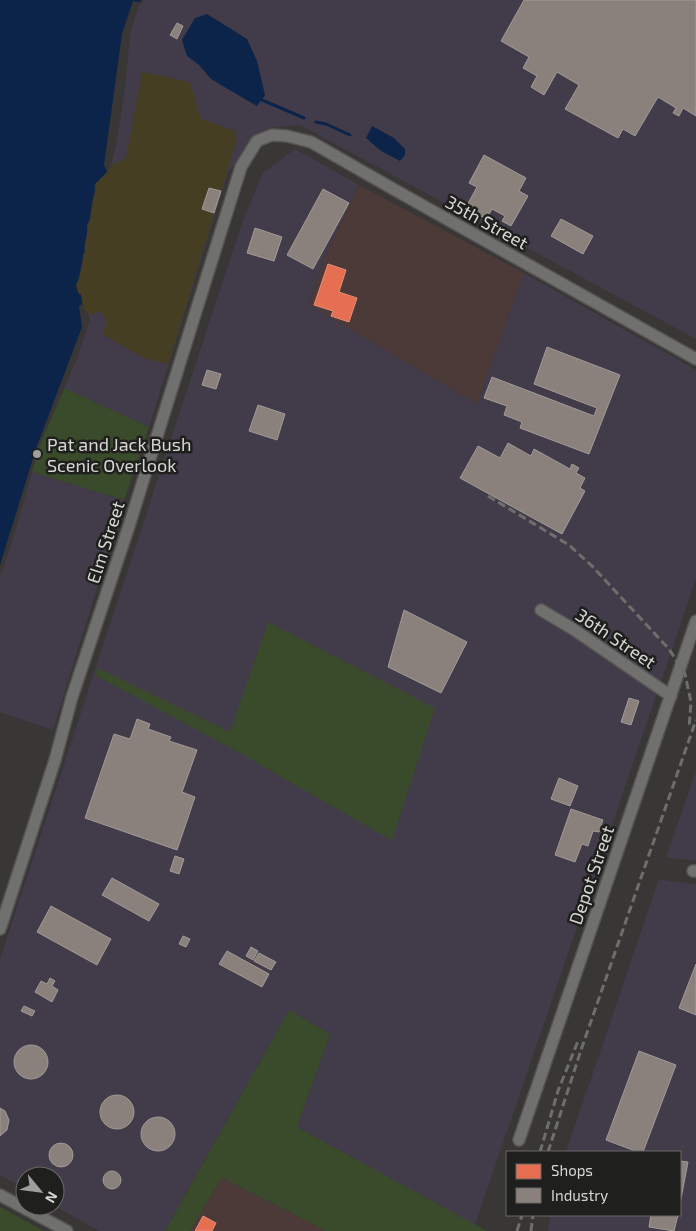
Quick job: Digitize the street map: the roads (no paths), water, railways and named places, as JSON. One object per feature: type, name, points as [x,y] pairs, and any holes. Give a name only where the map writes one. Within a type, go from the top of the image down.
[{"type":"street","name":"35th Street","points":[[258,141],[272,135],[287,136],[311,142],[696,358]]},
{"type":"street","name":"Elm Street","points":[[0,929],[55,760],[72,697],[132,517],[241,167],[258,141]]},
{"type":"street","name":"36th Street","points":[[541,610],[573,629],[670,696]]},
{"type":"street","name":"Depot Street","points":[[519,1140],[696,622]]},
{"type":"street","points":[[0,1195],[67,1231]]},
{"type":"water","points":[[0,0],[141,0],[140,3],[137,2],[128,35],[113,146],[107,172],[95,184],[90,218],[87,225],[85,251],[76,285],[88,319],[75,358],[37,446],[0,572]]},
{"type":"water","points":[[207,14],[247,39],[257,61],[265,95],[257,106],[211,79],[199,65],[187,56],[182,40],[195,18]]},
{"type":"water","points":[[372,126],[394,138],[405,149],[405,155],[400,161],[381,151],[366,138]]},
{"type":"waterway","points":[[262,100],[304,118]]},
{"type":"waterway","points":[[316,122],[326,124],[350,135]]},
{"type":"railway","points":[[488,496],[569,545],[592,566],[669,649],[685,674],[691,702],[689,728]]},
{"type":"railway","points":[[548,1151],[581,1050],[696,720]]},
{"type":"railway","points":[[540,1151],[558,1091],[578,1041]]},
{"type":"railway","points":[[517,1231],[522,1216]]},
{"type":"railway","points":[[531,1231],[533,1216]]},
{"type":"place","name":"Pat and Jack Bush Scenic Overlook","points":[[37,454]]}]
